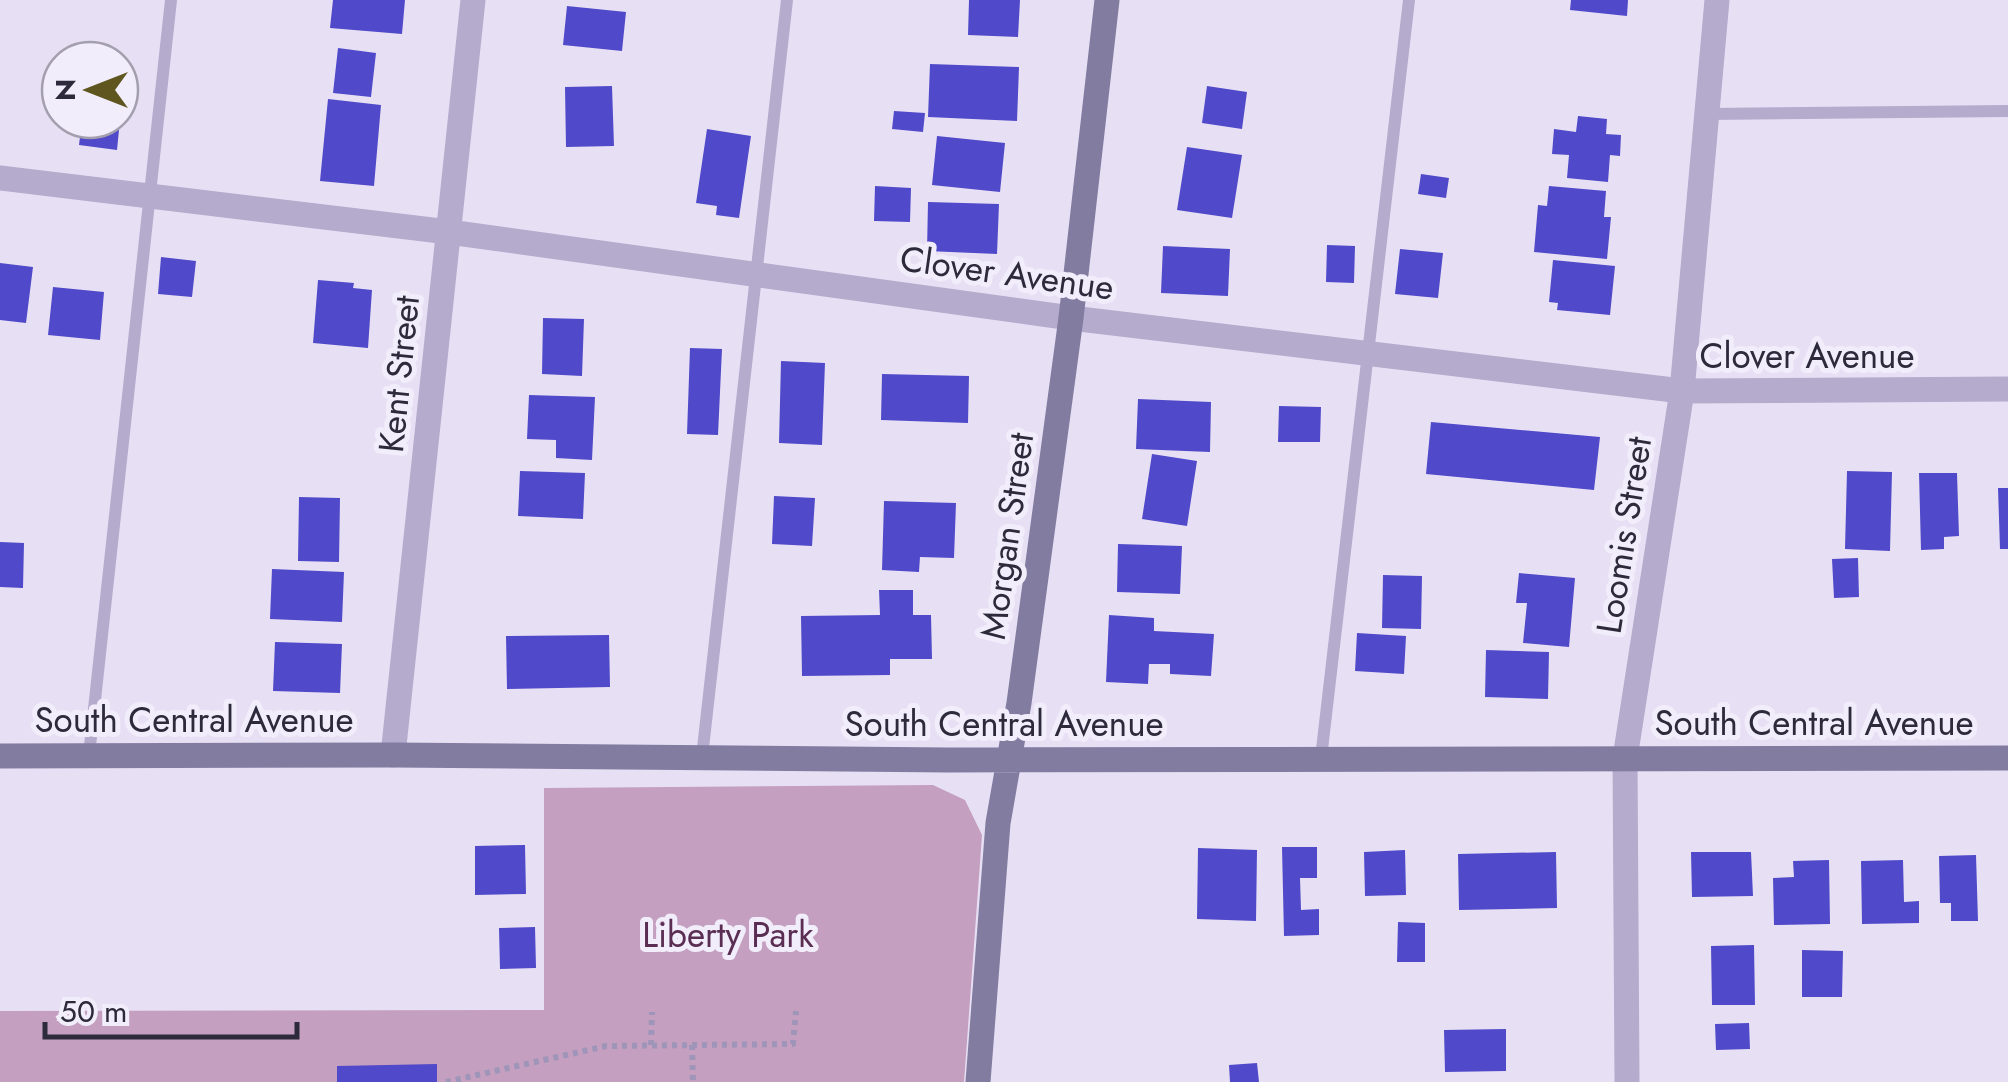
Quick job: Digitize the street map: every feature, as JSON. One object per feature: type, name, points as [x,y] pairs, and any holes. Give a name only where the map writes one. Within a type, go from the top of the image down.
[{"type":"main road","name":"Morgan Street","points":[[978,1082],[998,823],[1020,703],[1071,318],[1107,0]]},
{"type":"main road","name":"South Central Avenue","points":[[0,756],[2008,758]]},
{"type":"street","name":"Kent Street","points":[[393,755],[473,0]]},
{"type":"street","name":"Loomis Street","points":[[1627,1082],[1625,758],[1682,392],[1717,0]]},
{"type":"street","name":"Clover Avenue","points":[[0,178],[449,232],[1071,318],[1682,392],[2008,390]]},
{"type":"lane","points":[[90,756],[170,0]]},
{"type":"lane","points":[[702,757],[788,0]]},
{"type":"lane","points":[[1321,758],[1409,0]]},
{"type":"lane","points":[[1707,114],[2008,111]]},
{"type":"path","points":[[446,1082],[606,1046],[793,1044],[796,1011]]},
{"type":"path","points":[[651,1045],[652,1012]]},
{"type":"path","points":[[692,1045],[693,1082]]},
{"type":"green space","name":"Liberty Park","points":[[933,785],[965,800],[982,835],[964,1082],[0,1082],[0,1011],[544,1010],[544,788]]},
{"type":"building","points":[[333,0],[405,0],[402,34],[330,28]]},
{"type":"building","points":[[969,0],[1020,0],[1018,37],[968,35]]},
{"type":"building","points":[[1571,0],[1628,0],[1627,16],[1570,10]]},
{"type":"building","points":[[567,6],[626,12],[622,51],[563,45]]},
{"type":"building","points":[[338,48],[376,53],[371,97],[333,93]]},
{"type":"building","points":[[930,64],[1019,67],[1017,121],[928,117]]},
{"type":"building","points":[[612,86],[614,146],[566,147],[565,87]]},
{"type":"building","points":[[1207,86],[1247,92],[1242,129],[1202,123]]},
{"type":"building","points":[[328,99],[381,105],[374,186],[320,181]]},
{"type":"building","points":[[894,111],[925,113],[923,132],[892,129]]},
{"type":"building","points":[[1578,116],[1607,119],[1606,134],[1621,135],[1620,156],[1610,155],[1608,182],[1567,178],[1569,155],[1552,154],[1554,129],[1576,132]]},
{"type":"building","points":[[707,129],[751,136],[739,218],[716,215],[717,206],[696,203]]},
{"type":"building","points":[[937,136],[1005,143],[1000,192],[932,185]]},
{"type":"building","points":[[80,140],[118,140],[117,150],[79,145]]},
{"type":"building","points":[[1187,147],[1242,155],[1232,218],[1177,210]]},
{"type":"building","points":[[1421,174],[1449,178],[1446,198],[1418,194]]},
{"type":"building","points":[[875,186],[911,188],[910,222],[874,221]]},
{"type":"building","points":[[1549,186],[1606,191],[1604,217],[1611,217],[1607,259],[1534,252],[1538,205],[1547,206]]},
{"type":"building","points":[[928,202],[999,204],[997,254],[927,251]]},
{"type":"building","points":[[1327,245],[1355,246],[1354,283],[1326,282]]},
{"type":"building","points":[[1163,246],[1230,249],[1228,296],[1161,293]]},
{"type":"building","points":[[1400,249],[1443,253],[1438,298],[1395,294]]},
{"type":"building","points":[[161,257],[196,261],[192,297],[158,294]]},
{"type":"building","points":[[1553,260],[1615,266],[1610,315],[1557,310],[1558,303],[1549,302]]},
{"type":"building","points":[[0,263],[33,267],[26,323],[0,320]]},
{"type":"building","points":[[318,280],[354,283],[353,288],[372,290],[368,348],[313,343]]},
{"type":"building","points":[[53,287],[104,292],[100,340],[48,335]]},
{"type":"building","points":[[543,318],[584,319],[582,376],[542,374]]},
{"type":"building","points":[[690,348],[722,349],[718,435],[687,434]]},
{"type":"building","points":[[781,361],[825,363],[822,445],[779,443]]},
{"type":"building","points":[[882,374],[969,376],[968,423],[881,420]]},
{"type":"building","points":[[529,395],[595,397],[592,460],[556,458],[556,440],[527,439]]},
{"type":"building","points":[[1138,399],[1211,402],[1210,452],[1136,449]]},
{"type":"building","points":[[1279,406],[1321,407],[1320,442],[1278,442]]},
{"type":"building","points":[[1431,422],[1600,437],[1594,490],[1426,474]]},
{"type":"building","points":[[1152,454],[1197,461],[1187,526],[1142,519]]},
{"type":"building","points":[[520,471],[585,473],[583,519],[518,516]]},
{"type":"building","points":[[1847,471],[1892,472],[1890,551],[1845,549]]},
{"type":"building","points":[[1919,473],[1957,473],[1959,536],[1944,537],[1944,549],[1921,550]]},
{"type":"building","points":[[1998,488],[2008,488],[2008,549],[2000,549]]},
{"type":"building","points":[[774,496],[815,498],[812,546],[772,544]]},
{"type":"building","points":[[299,497],[340,498],[339,562],[298,561]]},
{"type":"building","points":[[884,501],[956,503],[954,558],[920,557],[919,572],[882,570]]},
{"type":"building","points":[[0,542],[24,543],[23,588],[0,587]]},
{"type":"building","points":[[1118,544],[1182,546],[1180,594],[1117,592]]},
{"type":"building","points":[[1858,558],[1859,597],[1834,598],[1832,559]]},
{"type":"building","points":[[272,569],[344,572],[342,622],[270,619]]},
{"type":"building","points":[[1519,573],[1575,578],[1569,647],[1523,643],[1527,603],[1516,603]]},
{"type":"building","points":[[1383,575],[1422,576],[1421,629],[1382,628]]},
{"type":"building","points":[[879,590],[913,590],[913,615],[931,615],[932,659],[890,659],[890,675],[802,676],[801,616],[880,615]]},
{"type":"building","points":[[1109,615],[1154,618],[1154,631],[1214,634],[1211,676],[1170,674],[1170,664],[1149,664],[1148,684],[1106,682]]},
{"type":"building","points":[[1357,633],[1406,636],[1404,674],[1355,671]]},
{"type":"building","points":[[609,635],[610,687],[507,689],[506,636]]},
{"type":"building","points":[[275,642],[342,644],[340,693],[273,691]]},
{"type":"building","points":[[1486,650],[1549,652],[1548,699],[1485,697]]},
{"type":"building","points":[[525,845],[526,894],[475,895],[475,846]]},
{"type":"building","points":[[1282,847],[1317,847],[1317,878],[1300,878],[1301,910],[1319,909],[1319,935],[1284,936]]},
{"type":"building","points":[[1198,848],[1257,850],[1256,921],[1197,919]]},
{"type":"building","points":[[1405,850],[1406,895],[1365,896],[1364,852]]},
{"type":"building","points":[[1556,852],[1557,908],[1459,910],[1458,854]]},
{"type":"building","points":[[1691,852],[1751,852],[1753,896],[1692,897]]},
{"type":"building","points":[[1976,855],[1978,921],[1951,921],[1951,903],[1940,903],[1939,856]]},
{"type":"building","points":[[1829,860],[1830,924],[1774,925],[1773,878],[1794,877],[1793,861]]},
{"type":"building","points":[[1903,860],[1904,902],[1919,901],[1919,923],[1862,924],[1861,861]]},
{"type":"building","points":[[1398,922],[1425,923],[1425,962],[1397,962]]},
{"type":"building","points":[[535,927],[536,968],[500,969],[499,928]]},
{"type":"building","points":[[1754,945],[1755,1005],[1712,1005],[1711,946]]},
{"type":"building","points":[[1802,950],[1843,951],[1842,997],[1802,997]]},
{"type":"building","points":[[1749,1023],[1750,1049],[1716,1050],[1715,1024]]},
{"type":"building","points":[[1506,1029],[1506,1071],[1445,1072],[1444,1030]]},
{"type":"building","points":[[1257,1063],[1259,1082],[1230,1082],[1229,1065]]},
{"type":"building","points":[[437,1064],[437,1082],[337,1082],[337,1066]]}]
